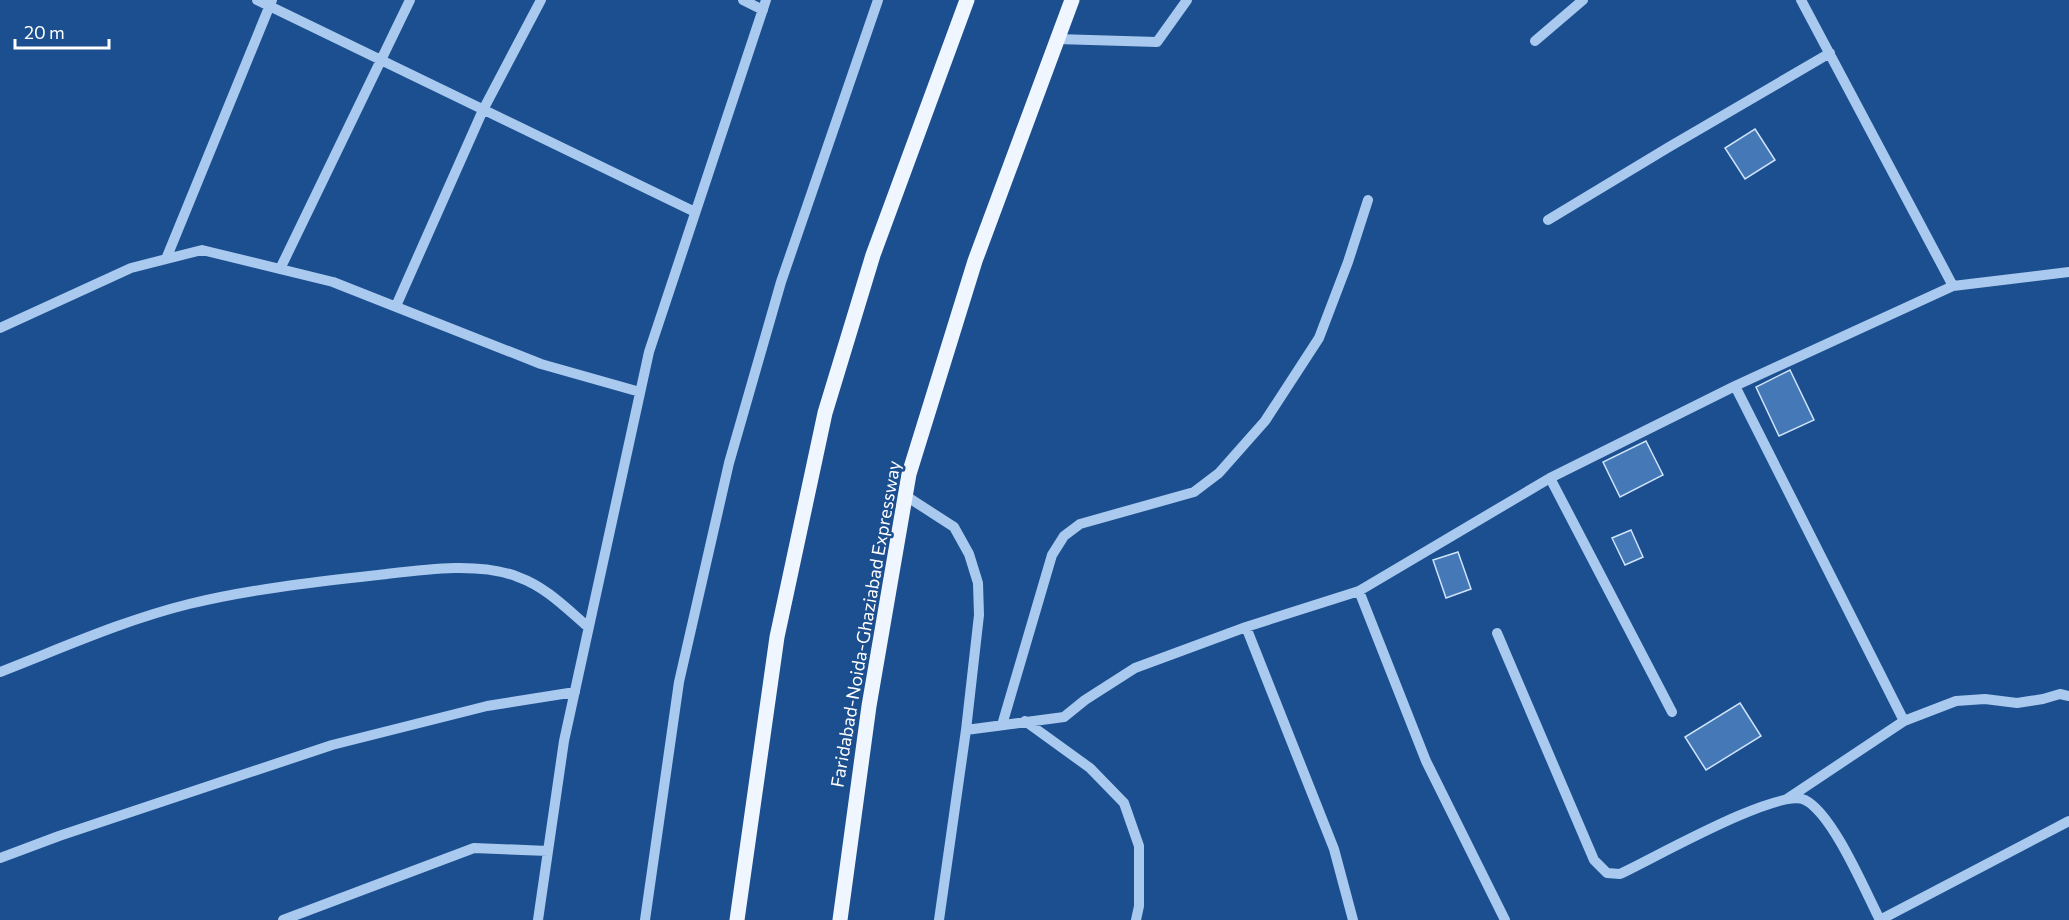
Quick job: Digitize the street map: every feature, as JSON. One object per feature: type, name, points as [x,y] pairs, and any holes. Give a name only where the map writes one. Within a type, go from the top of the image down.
[{"type":"main road","points":[[737,920],[777,637],[825,413],[873,255],[967,0]]},
{"type":"main road","name":"Faridabad-Noida-Ghaziabad Expressway","points":[[840,920],[869,706],[909,474],[975,261],[1072,0]]},
{"type":"street","points":[[257,0],[270,3],[380,60],[695,212]]},
{"type":"street","points":[[280,269],[410,0]]},
{"type":"street","points":[[396,306],[483,110],[541,0]]},
{"type":"street","points":[[538,920],[564,741],[649,351],[765,5],[743,0]]},
{"type":"street","points":[[645,920],[679,682],[729,463],[781,282],[878,0]]},
{"type":"street","points":[[1058,39],[1157,42],[1187,0]]},
{"type":"street","points":[[1535,41],[1583,0]]},
{"type":"street","points":[[1801,0],[1953,286]]},
{"type":"street","points":[[166,260],[270,3]]},
{"type":"street","points":[[1548,220],[1830,53]]},
{"type":"street","points":[[1002,724],[1052,555],[1064,536],[1080,524],[1194,492],[1219,473],[1265,421],[1319,338],[1348,262],[1368,200]]},
{"type":"street","points":[[0,328],[131,268],[202,250],[333,282],[541,364],[640,392]]},
{"type":"street","points":[[966,730],[1064,717],[1085,700],[1135,668],[1246,627],[1359,591],[1550,478],[1735,386],[1953,286],[2069,272]]},
{"type":"street","points":[[1735,386],[1904,721]]},
{"type":"street","points":[[1550,478],[1672,712]]},
{"type":"street","points":[[906,496],[954,527],[969,554],[978,583],[979,615],[966,730],[939,920]]},
{"type":"street","points":[[0,672],[141,618],[189,604],[282,586],[410,571],[473,568],[517,576],[546,590],[588,627]]},
{"type":"street","points":[[1359,591],[1426,761],[1504,920]]},
{"type":"street","points":[[1246,627],[1334,849],[1353,920]]},
{"type":"street","points":[[1497,633],[1594,860],[1607,873],[1620,874],[1742,814],[1787,799],[1904,721],[1956,701],[1985,699],[2017,703],[2060,694],[2069,696]]},
{"type":"street","points":[[0,858],[59,836],[332,745],[487,706],[574,692]]},
{"type":"street","points":[[1024,721],[1090,768],[1124,803],[1139,846],[1139,906],[1136,920]]},
{"type":"street","points":[[1787,799],[1805,800],[1821,814],[1839,839],[1880,920],[2069,821]]},
{"type":"street","points":[[284,920],[474,848],[548,851]]},
{"type":"building","points":[[1755,129],[1775,160],[1745,179],[1725,148]]},
{"type":"building","points":[[1790,370],[1814,420],[1779,436],[1756,387]]},
{"type":"building","points":[[1646,441],[1663,475],[1620,497],[1603,462]]},
{"type":"building","points":[[1631,530],[1643,557],[1625,565],[1612,538]]},
{"type":"building","points":[[1458,552],[1471,589],[1446,598],[1433,560]]},
{"type":"building","points":[[1740,703],[1761,736],[1706,770],[1685,737]]}]
